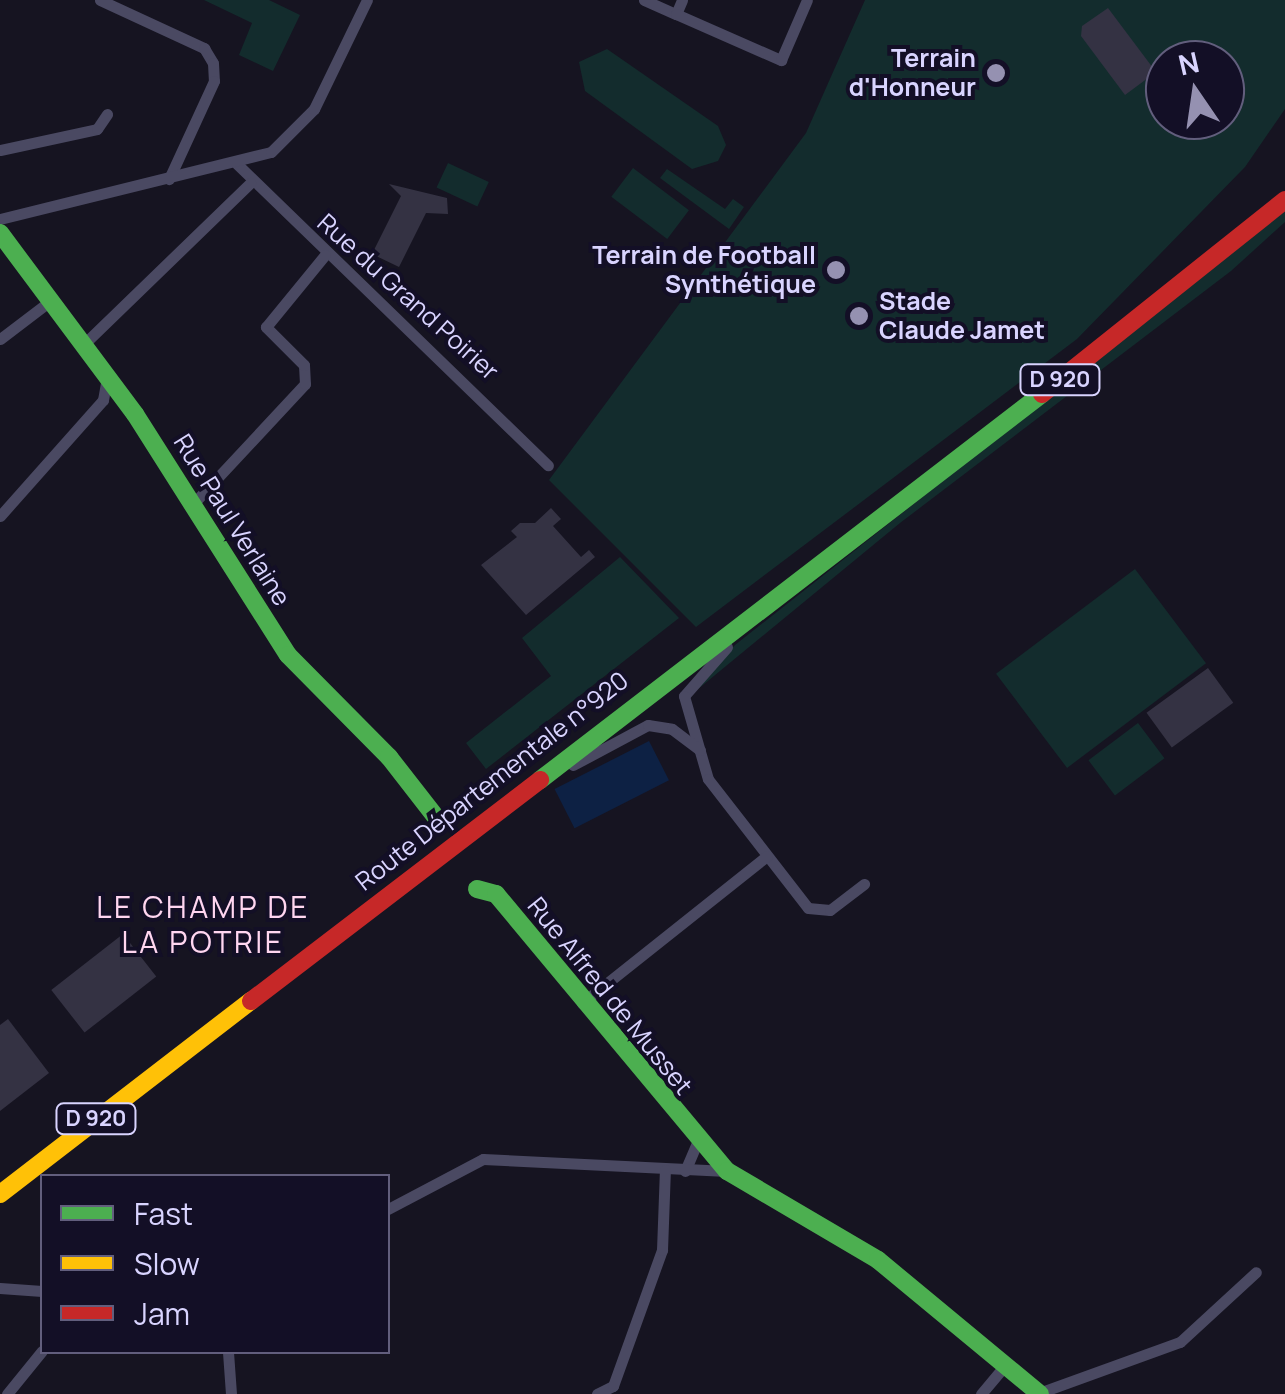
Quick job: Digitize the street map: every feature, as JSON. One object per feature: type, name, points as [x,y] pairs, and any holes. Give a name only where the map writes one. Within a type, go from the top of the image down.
[{"type":"main road","name":"D 920","points":[[831,554],[1208,268],[1285,200]]},
{"type":"main road","name":"Rue Paul Verlaine","points":[[0,233],[107,378],[298,667],[389,757],[438,820]]},
{"type":"main road","name":"Route Départementale n°920","points":[[2,1191],[831,554]]},
{"type":"main road","name":"Rue Alfred de Musset","points":[[477,889],[496,894],[698,1143],[727,1171],[878,1260],[1039,1394]]},
{"type":"street","points":[[100,0],[204,48],[213,63],[214,82],[169,179]]},
{"type":"street","points":[[0,219],[237,164],[270,152],[314,110],[367,0]]},
{"type":"street","points":[[644,0],[782,60],[807,0]]},
{"type":"street","points":[[676,14],[682,0]]},
{"type":"street","points":[[0,150],[97,129],[107,114]]},
{"type":"street","name":"Rue du Grand Poirier","points":[[237,164],[250,183],[325,256],[488,399],[548,465]]},
{"type":"street","points":[[83,345],[250,183]]},
{"type":"street","points":[[193,504],[305,384],[304,365],[266,326],[325,256]]},
{"type":"street","points":[[0,339],[50,301]]},
{"type":"street","points":[[0,516],[103,400],[107,378]]},
{"type":"street","points":[[831,554],[688,684],[684,705],[708,779],[814,911],[830,910],[864,884]]},
{"type":"street","points":[[482,820],[634,728],[672,729],[700,750]]},
{"type":"street","points":[[582,1003],[766,856]]},
{"type":"street","points":[[686,1171],[698,1143]]},
{"type":"street","points":[[390,1208],[483,1160],[727,1171]]},
{"type":"street","points":[[598,1394],[612,1386],[662,1250],[665,1170]]},
{"type":"street","points":[[1039,1394],[1180,1342],[1256,1272]]},
{"type":"street","points":[[0,1288],[40,1292]]},
{"type":"street","points":[[7,1394],[40,1353]]},
{"type":"street","points":[[228,1354],[231,1394]]},
{"type":"street","points":[[982,1393],[1005,1365]]},
{"type":"green space","points":[[204,0],[269,0],[300,15],[273,71],[239,55],[252,23]]},
{"type":"green space","name":"Stade Claude Jamet","points":[[865,0],[1285,0],[1285,109],[1245,167],[1077,339],[696,627],[549,480],[806,133]]},
{"type":"green space","points":[[607,49],[718,126],[726,145],[718,161],[692,169],[585,91],[579,62]]},
{"type":"green space","points":[[448,163],[489,182],[477,206],[437,187]]},
{"type":"green space","points":[[633,168],[689,210],[667,239],[611,197]]},
{"type":"green space","points":[[667,169],[725,209],[733,199],[744,207],[729,229],[660,178]]},
{"type":"green space","points":[[1285,211],[1285,222],[1231,271],[900,523],[692,694],[735,645]]},
{"type":"green space","points":[[620,557],[679,618],[486,769],[466,743],[551,676],[522,638]]},
{"type":"green space","points":[[1135,569],[1206,663],[1067,768],[996,674]]},
{"type":"green space","points":[[1138,723],[1164,758],[1115,795],[1088,760]]},
{"type":"water","points":[[649,741],[669,780],[575,828],[555,789]]},
{"type":"building","points":[[1108,8],[1145,57],[1145,80],[1125,95],[1081,36],[1082,26]]},
{"type":"building","points":[[389,184],[447,198],[448,214],[426,213],[399,267],[372,254],[401,196]]},
{"type":"building","points":[[551,508],[561,519],[553,526],[581,557],[589,550],[595,557],[526,615],[481,565],[517,537],[511,531],[520,523],[535,523]]},
{"type":"building","points":[[1208,668],[1233,703],[1172,747],[1147,713]]},
{"type":"building","points":[[123,934],[156,977],[85,1033],[51,990]]},
{"type":"building","points":[[8,1019],[49,1073],[0,1111],[0,1025]]},
{"type":"traffic: fast","points":[[0,233],[135,414],[288,655],[389,757],[438,820]]},
{"type":"traffic: fast","points":[[540,780],[1042,394]]},
{"type":"traffic: fast","points":[[477,889],[496,894],[727,1171],[878,1260],[1040,1394]]},
{"type":"traffic: slow","points":[[0,1194],[251,1001]]},
{"type":"traffic: jam","points":[[1042,394],[1285,200]]},
{"type":"traffic: jam","points":[[251,1001],[540,780]]},
{"type":"place","name":"Terrain d'Honneur","points":[[996,73]]},
{"type":"place","name":"Terrain de Football Synthétique","points":[[836,270]]},
{"type":"place","name":"Stade Claude Jamet","points":[[859,316]]},
{"type":"district","name":"LE CHAMP DE LA POTRIE","points":[[203,924]]}]
